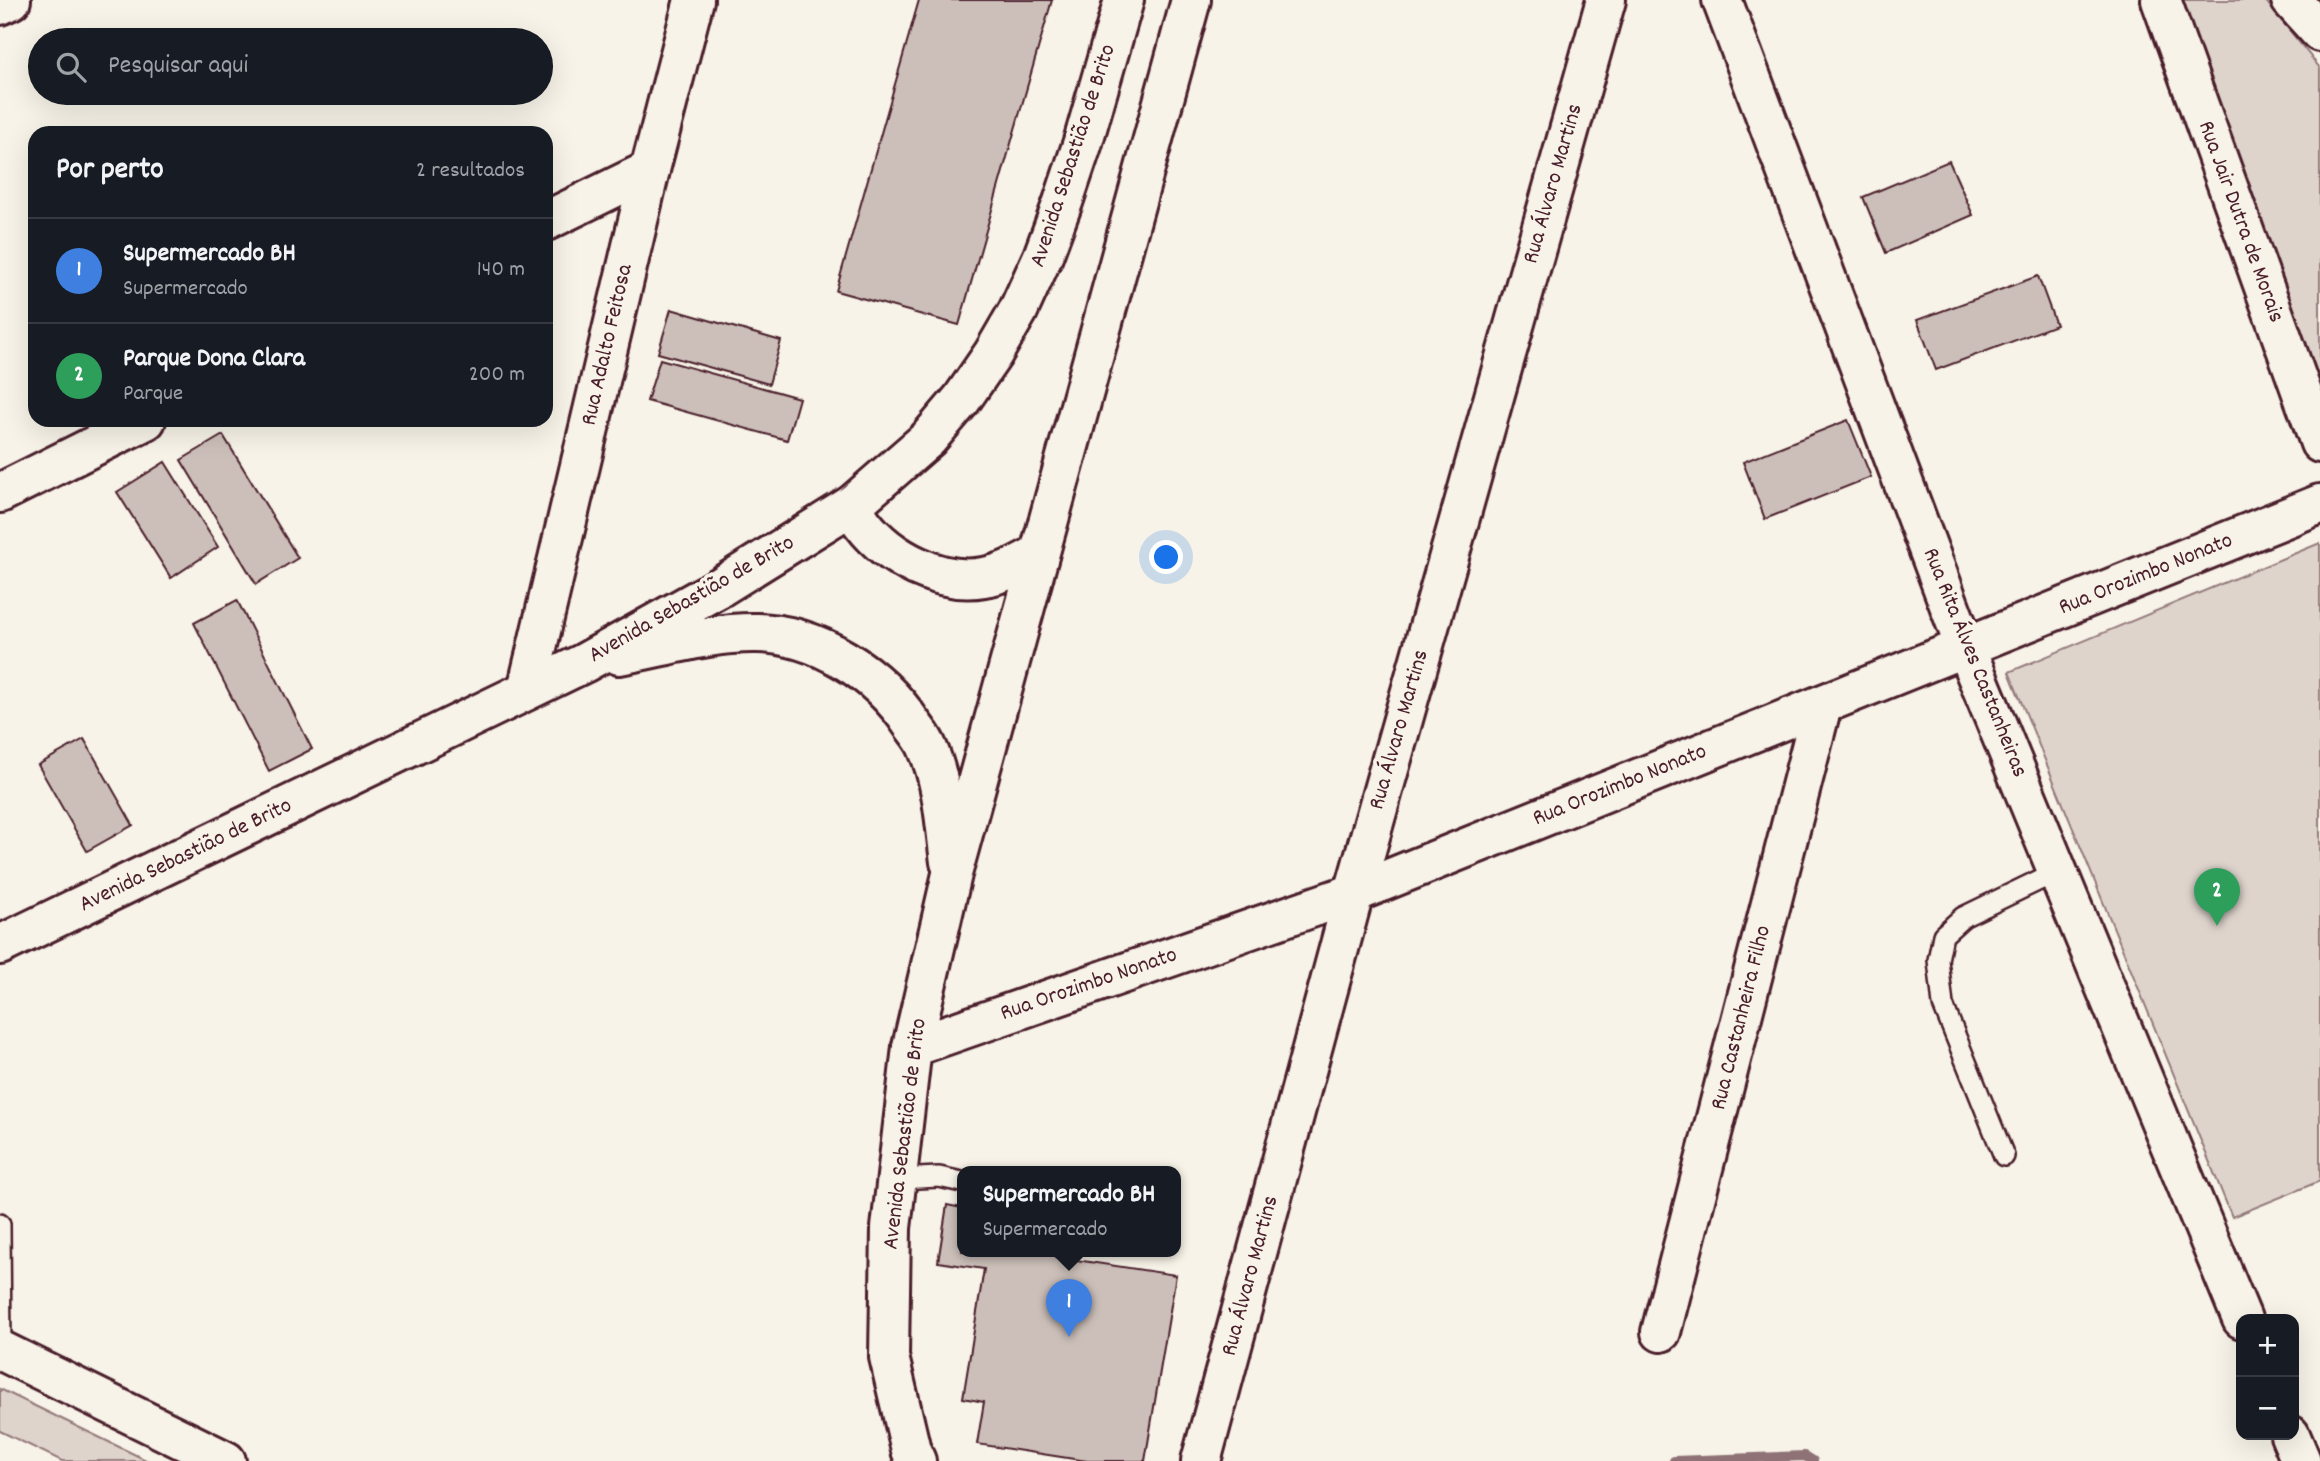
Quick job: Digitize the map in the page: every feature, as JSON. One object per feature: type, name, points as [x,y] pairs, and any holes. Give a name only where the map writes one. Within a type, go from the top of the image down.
[{"type":"main road","points":[[0,5],[11,0]]},
{"type":"main road","name":"Rua Adalto Feitosa","points":[[527,690],[650,170],[694,0]]},
{"type":"main road","name":"Avenida Sebastião de Brito","points":[[0,945],[584,663],[717,589],[852,505],[928,439],[962,398],[993,354],[1018,311],[1043,256],[1063,202],[1124,0]]},
{"type":"main road","name":"Avenida Sebastião de Brito","points":[[916,1461],[889,1357],[891,1228],[912,1047],[952,874],[1191,0]]},
{"type":"main road","name":"Rua Álvaro Martins","points":[[1201,1461],[1354,893],[1606,0]]},
{"type":"main road","name":"Rua Rita Álves Castanheiras","points":[[1721,0],[1965,647],[2240,1314]]},
{"type":"main road","name":"Rua Jair Dutra de Morais","points":[[2161,0],[2320,443]]},
{"type":"main road","points":[[2291,0],[2320,32]]},
{"type":"main road","points":[[553,218],[650,170]]},
{"type":"main road","points":[[0,493],[132,427]]},
{"type":"main road","points":[[852,505],[863,525],[889,550],[920,567],[954,578],[983,578],[1040,554]]},
{"type":"main road","name":"Rua Orozimbo Nonato","points":[[912,1047],[1354,893],[2320,505]]},
{"type":"main road","points":[[584,663],[716,636],[757,633],[796,637],[836,654],[867,676],[900,706],[927,746],[939,788],[952,874]]},
{"type":"main road","name":"Rua Castanheira Filho","points":[[1661,1332],[1822,705]]},
{"type":"main road","points":[[1,1350],[226,1461]]},
{"type":"main road","points":[[2292,1440],[2301,1461]]},
{"type":"lane","points":[[2004,1156],[1942,1005],[1938,960],[1943,935],[1963,917],[2058,871]]},
{"type":"lane","points":[[897,1179],[939,1177],[957,1181]]},
{"type":"lane","points":[[0,1224],[1,1350]]},
{"type":"shaded area","points":[[2179,0],[2265,0],[2320,68],[2320,394]]},
{"type":"shaded area","points":[[2320,543],[2320,1181],[2232,1217],[2009,672]]},
{"type":"shaded area","points":[[0,1389],[148,1461],[62,1461],[0,1431]]},
{"type":"building","points":[[919,0],[1052,0],[959,325],[836,291]]},
{"type":"building","points":[[1949,161],[1973,215],[1886,253],[1863,197]]},
{"type":"building","points":[[2038,276],[2056,325],[1936,370],[1917,320]]},
{"type":"building","points":[[671,309],[781,341],[769,384],[658,353]]},
{"type":"building","points":[[660,359],[799,398],[787,440],[647,401]]},
{"type":"building","points":[[1848,420],[1871,477],[1765,519],[1743,462]]},
{"type":"building","points":[[223,435],[298,558],[256,584],[181,460]]},
{"type":"building","points":[[165,462],[218,547],[171,578],[117,492]]},
{"type":"building","points":[[237,600],[312,749],[269,771],[194,623]]},
{"type":"building","points":[[84,739],[133,825],[87,851],[38,765]]},
{"type":"building","points":[[947,1205],[957,1207],[957,1257],[1056,1257],[1176,1275],[1145,1461],[1087,1461],[977,1444],[984,1402],[963,1398],[984,1269],[938,1262]]},
{"type":"waterway","points":[[1674,1461],[1805,1456],[1813,1461]]},
{"type":"place","name":"Parque Dona Clara","points":[[2217,926]]},
{"type":"place","name":"Supermercado BH","points":[[1069,1337]]}]
